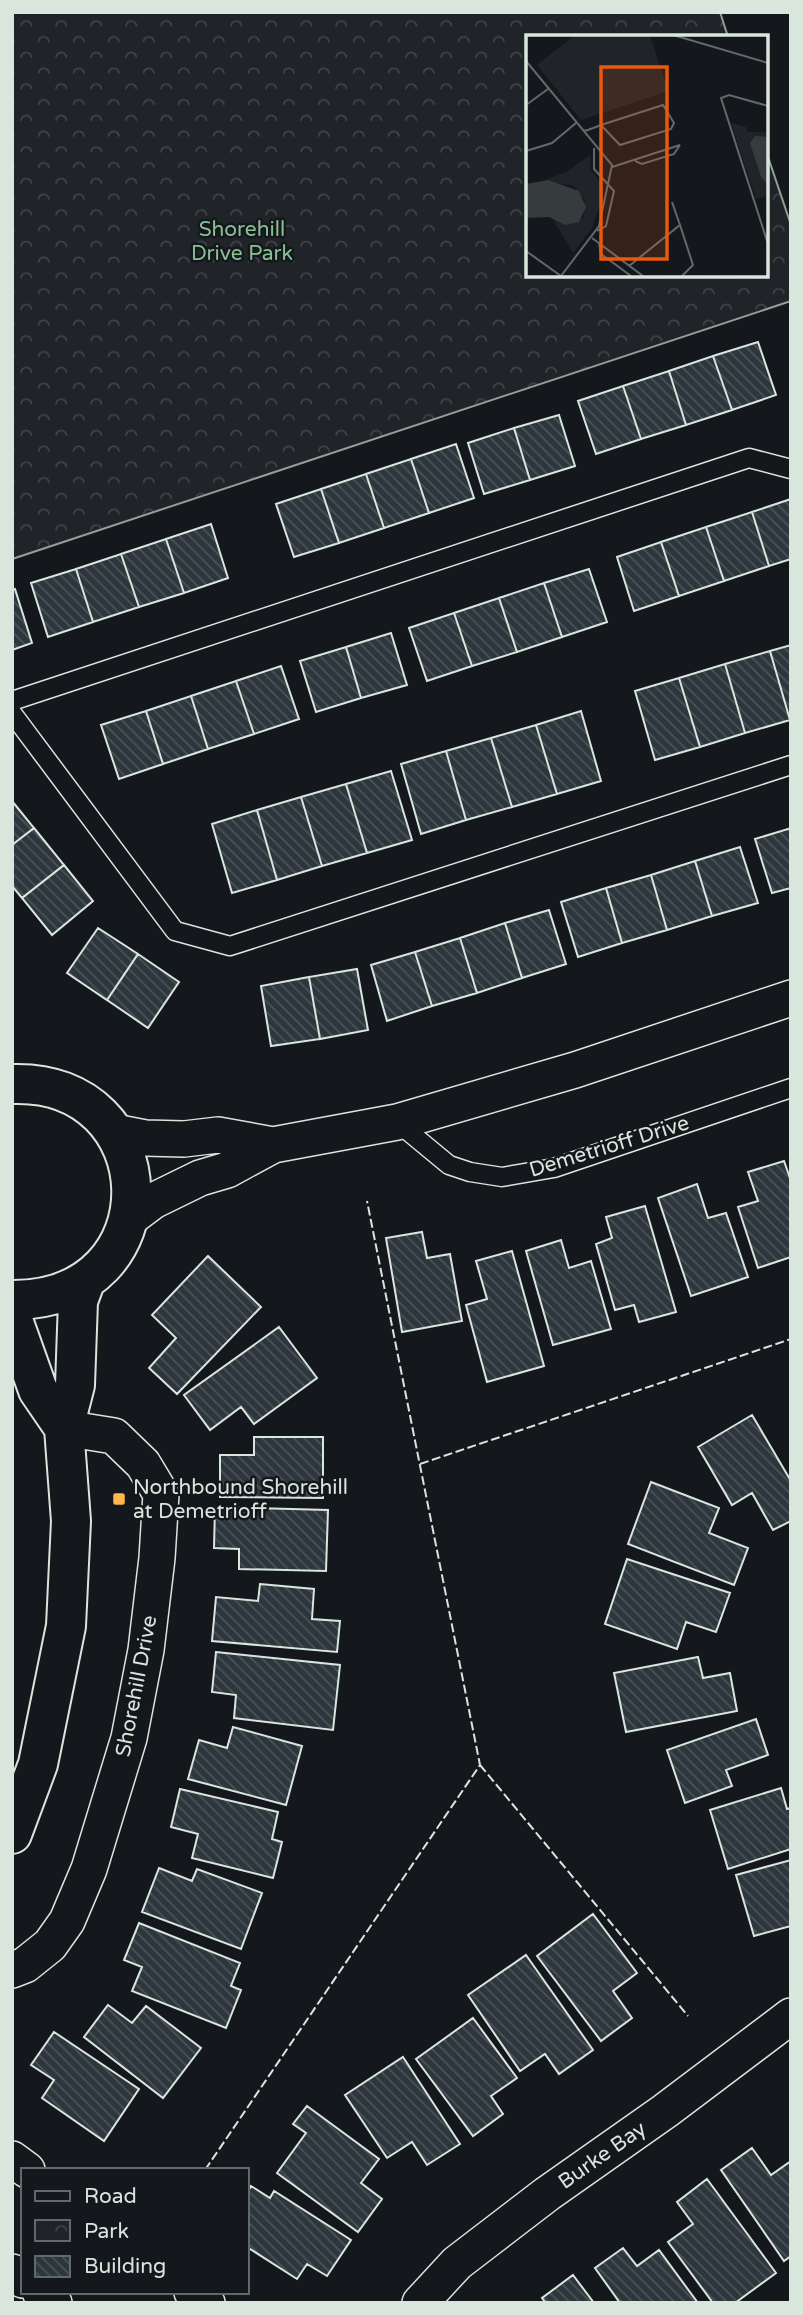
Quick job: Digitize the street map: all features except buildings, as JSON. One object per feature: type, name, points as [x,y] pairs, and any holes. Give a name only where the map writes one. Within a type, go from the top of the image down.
[{"type":"street","points":[[129,1219],[153,1201],[200,1178],[227,1170],[273,1145],[397,1122],[575,1070],[791,998]]},
{"type":"street","points":[[12,1300],[50,1297],[85,1282],[108,1261],[124,1234],[129,1219],[132,1183],[123,1148],[98,1113],[78,1098],[55,1088],[18,1079]]},
{"type":"street","points":[[114,1132],[184,1139],[218,1135],[273,1145]]},
{"type":"street","points":[[12,1833],[38,1764],[66,1626],[71,1521],[64,1429],[75,1385],[78,1301],[85,1282]]},
{"type":"street","points":[[12,1317],[38,1390],[64,1429]]},
{"type":"street","name":"Shorehill Drive","points":[[12,1970],[25,1965],[50,1945],[67,1921],[89,1869],[129,1738],[146,1650],[157,1558],[161,1494],[143,1464],[114,1436],[64,1429]]},
{"type":"street","name":"Burke Bay","points":[[420,2303],[457,2263],[791,2016]]},
{"type":"lane","points":[[12,701],[749,458],[791,469]]},
{"type":"lane","points":[[12,713],[175,931],[230,946],[791,765]]},
{"type":"lane","name":"Demetrioff Drive","points":[[397,1122],[449,1164],[470,1172],[502,1177],[554,1168],[791,1087]]},
{"type":"green space","name":"Shorehill Drive Park","points":[[12,12],[720,12],[727,35],[526,35],[526,276],[768,276],[768,157],[791,225],[791,301],[12,559]]},
{"type":"fence","points":[[206,2168],[480,1765],[367,1201]]},
{"type":"fence","points":[[420,1464],[791,1339]]},
{"type":"fence","points":[[480,1765],[688,2016]]},
{"type":"place","name":"Northbound Shorehill at Demetrioff","points":[[119,1499]]}]
